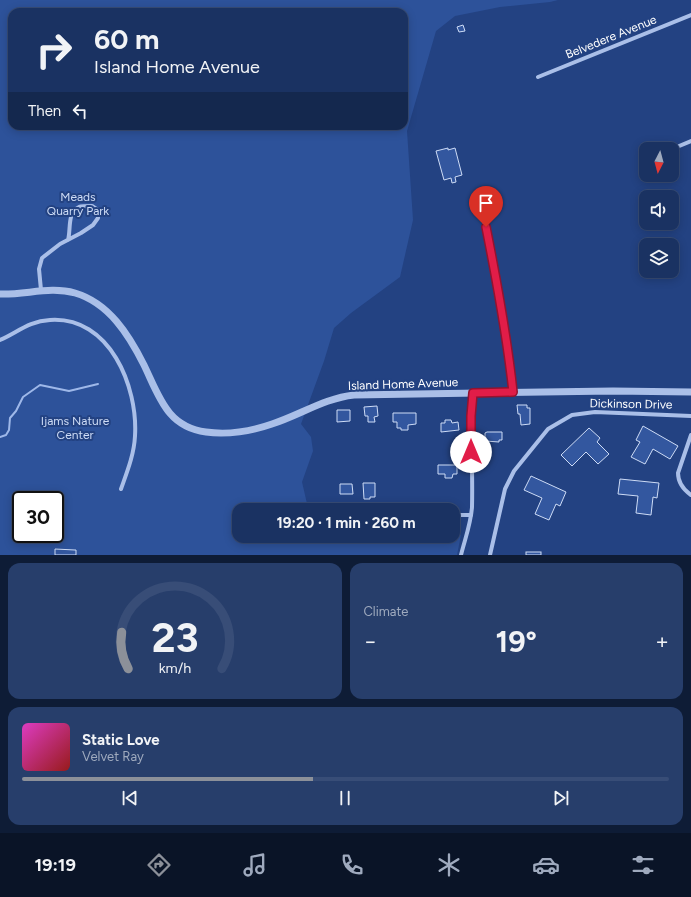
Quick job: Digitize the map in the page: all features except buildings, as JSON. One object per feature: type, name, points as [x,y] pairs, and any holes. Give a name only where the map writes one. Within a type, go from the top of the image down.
[{"type":"street","name":"Belvedere Avenue","points":[[538,77],[691,15]]},
{"type":"street","points":[[679,146],[691,141]]},
{"type":"street","points":[[41,290],[39,269],[42,258],[50,251],[93,225],[98,218],[98,210],[92,206],[78,207],[73,212],[70,219],[70,233],[68,240]]},
{"type":"street","points":[[482,210],[502,307],[509,350],[513,392]]},
{"type":"street","name":"Island Home Avenue","points":[[0,294],[41,290],[59,290],[77,293],[89,298],[105,309],[122,328],[133,346],[156,393],[166,409],[172,416],[184,424],[199,431],[218,433],[257,428],[277,422],[322,403],[348,396],[373,394],[605,391],[691,392]]},
{"type":"street","points":[[0,340],[33,323],[57,320],[72,322],[85,327],[98,335],[109,346],[118,361],[127,384],[135,426],[133,453],[121,489]]},
{"type":"street","points":[[461,555],[471,515],[471,416],[473,393]]},
{"type":"street","name":"Dickinson Drive","points":[[490,555],[505,489],[514,471],[548,429],[572,414],[595,412],[691,416]]},
{"type":"street","points":[[691,436],[678,474],[682,486],[691,494]]},
{"type":"street","points":[[460,515],[471,515]]},
{"type":"green space","points":[[0,0],[558,0],[500,7],[455,16],[436,31],[408,128],[408,8],[8,8],[8,130],[407,130],[413,220],[400,277],[351,313],[334,328],[324,361],[301,424],[311,437],[313,451],[302,482],[307,503],[232,503],[232,543],[459,543],[457,555],[0,555]]},
{"type":"waterway","points":[[0,437],[6,435],[9,430],[10,418],[16,411],[23,397],[40,385],[69,391],[98,384]]},
{"type":"route","points":[[471,452],[471,416],[473,393],[513,392],[509,350],[502,307],[486,227]]},
{"type":"park label","name":"Meads Quarry Park","points":[[78,204]]},
{"type":"park label","name":"Ijams Nature Center","points":[[75,428]]}]
